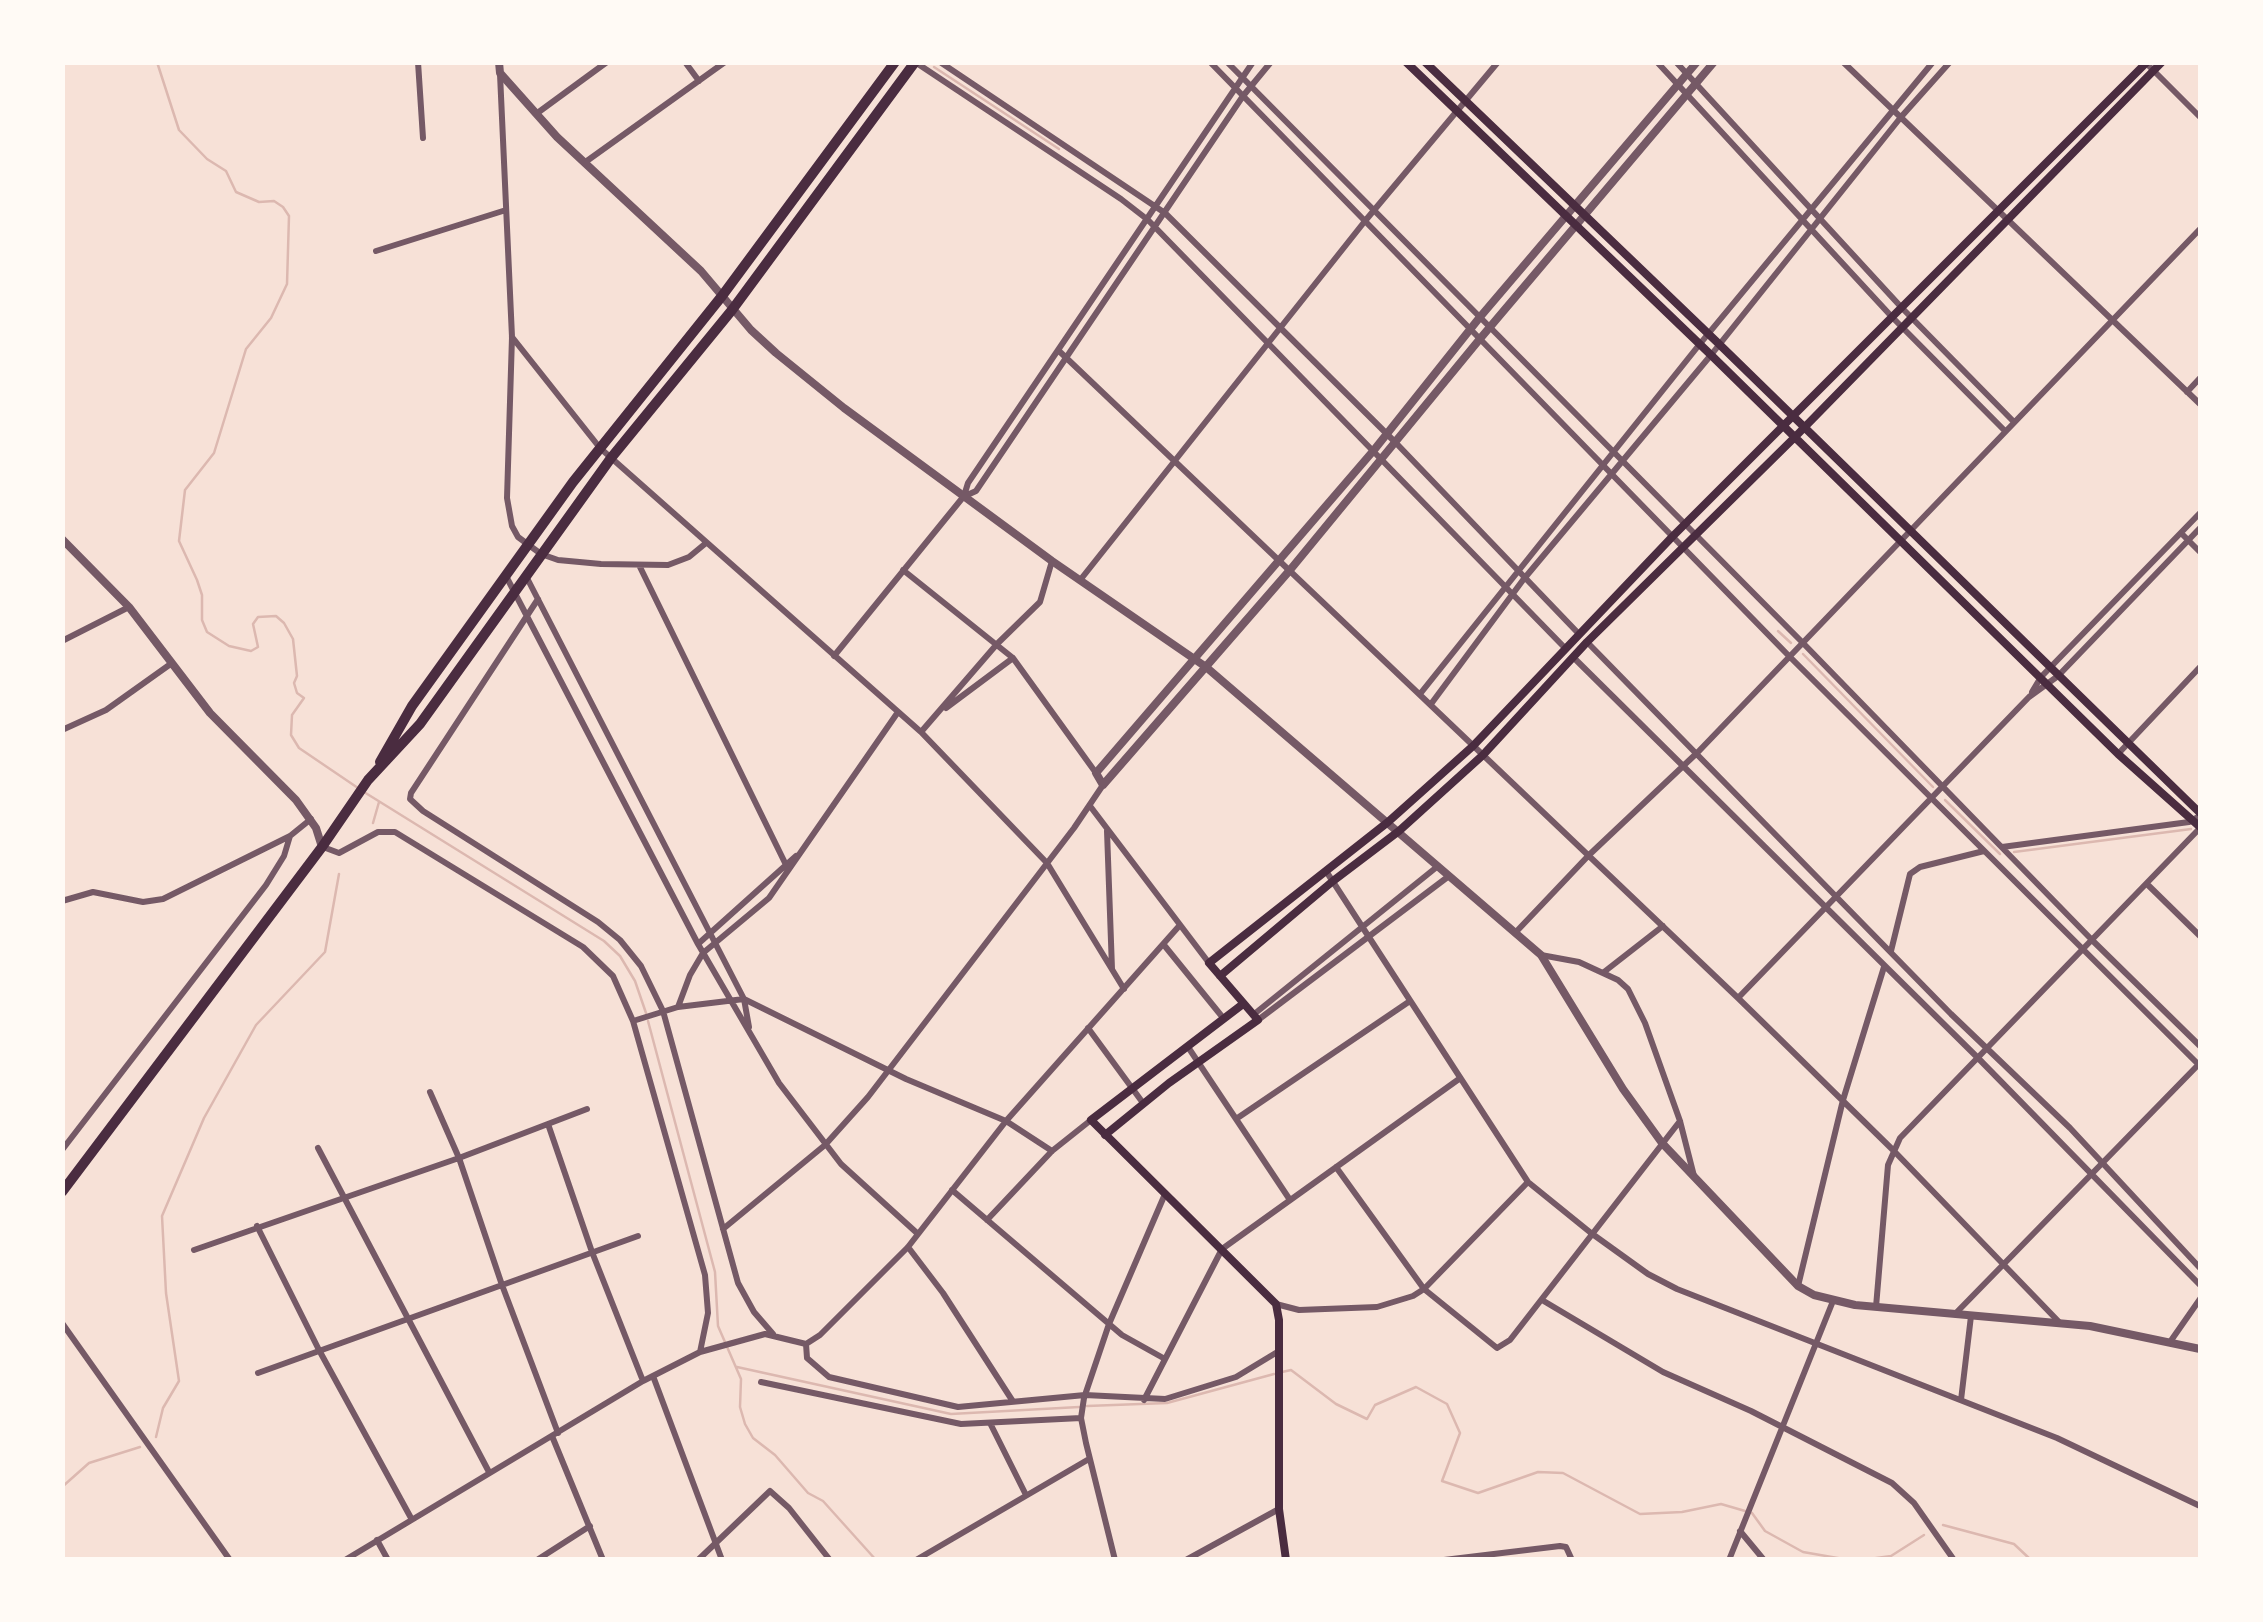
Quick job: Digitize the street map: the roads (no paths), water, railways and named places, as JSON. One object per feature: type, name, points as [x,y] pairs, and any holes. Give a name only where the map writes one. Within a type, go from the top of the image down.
[{"type":"highway","points":[[62,1192],[322,846],[370,777],[412,706],[528,545],[722,296],[895,62]]},
{"type":"highway","points":[[370,777],[420,724],[611,458],[732,310],[915,62]]},
{"type":"main road","points":[[1406,62],[1711,354],[2118,754],[2199,821]]},
{"type":"main road","points":[[1425,62],[1909,529],[2128,744],[2199,821]]},
{"type":"main road","points":[[1220,976],[1399,831],[1484,756],[1587,642],[1903,328],[2162,62]]},
{"type":"main road","points":[[1106,1134],[1255,1018],[1209,963],[1388,822],[1473,746],[1673,536],[2146,63]]},
{"type":"main road","points":[[2104,106],[2112,114]]},
{"type":"main road","points":[[1244,1004],[1090,1120],[1276,1304],[1279,1509],[1286,1560]]},
{"type":"street","points":[[418,62],[423,138]]},
{"type":"street","points":[[499,62],[512,337],[508,514],[518,537],[541,554],[558,560],[668,565],[706,542]]},
{"type":"street","points":[[536,114],[607,62]]},
{"type":"street","points":[[686,62],[699,81]]},
{"type":"street","points":[[584,162],[724,62]]},
{"type":"street","points":[[915,62],[1148,220],[1565,648]]},
{"type":"street","points":[[940,62],[1165,213],[1396,443],[1578,633]]},
{"type":"street","points":[[1210,62],[1788,656],[2200,1065],[1954,1314]]},
{"type":"street","points":[[1226,62],[2200,1046]]},
{"type":"street","points":[[834,656],[964,496],[968,483],[1253,62]]},
{"type":"street","points":[[964,496],[976,491],[1250,86],[1271,62]]},
{"type":"street","points":[[1081,579],[1365,221],[1498,62]]},
{"type":"street","points":[[1657,62],[1809,229],[2004,431]]},
{"type":"street","points":[[1676,62],[1818,219],[2014,422]]},
{"type":"street","points":[[1096,772],[1374,450],[1470,329],[1697,62]]},
{"type":"street","points":[[723,1229],[824,1145],[890,1070],[1103,785],[1290,570],[1714,62]]},
{"type":"street","points":[[1843,62],[2200,404]]},
{"type":"street","points":[[1420,694],[1698,345],[1934,62]]},
{"type":"street","points":[[1431,704],[1524,580],[1950,62]]},
{"type":"street","points":[[2146,63],[2200,117]]},
{"type":"street","points":[[500,73],[536,114],[701,271],[732,310],[803,376],[1052,561],[1206,667],[1542,955],[1623,1089],[1662,1142],[1798,1286],[1834,1301],[2060,1323],[2126,1332],[2200,1349]]},
{"type":"street","points":[[376,251],[506,210]]},
{"type":"street","points":[[1514,933],[1589,854],[1698,752],[2200,229]]},
{"type":"street","points":[[512,337],[600,448],[920,732],[1047,863],[1124,988]]},
{"type":"street","points":[[1058,350],[1738,998],[2005,1263],[2060,1323]]},
{"type":"street","points":[[2187,392],[2200,378]]},
{"type":"street","points":[[1738,998],[2029,698],[2045,680],[2049,668],[2200,513]]},
{"type":"street","points":[[2045,680],[2058,676],[2200,528]]},
{"type":"street","points":[[2181,533],[2200,552]]},
{"type":"street","points":[[62,539],[129,607],[220,723],[287,789],[311,819],[322,846],[339,853],[384,831],[406,838],[595,956],[614,976],[635,1020],[704,1276],[708,1313],[700,1352]]},
{"type":"street","points":[[920,732],[997,644],[1040,602],[1052,561]]},
{"type":"street","points":[[638,565],[787,867]]},
{"type":"street","points":[[904,570],[1013,658],[1103,785]]},
{"type":"street","points":[[526,576],[744,999],[749,1028]]},
{"type":"street","points":[[507,578],[698,944],[778,1084],[824,1145],[862,1186],[918,1234]]},
{"type":"street","points":[[538,598],[410,793],[410,799],[620,940],[641,966],[662,1012],[746,1300],[772,1334]]},
{"type":"street","points":[[62,641],[129,607]]},
{"type":"street","points":[[1587,642],[2103,1163],[2200,1268]]},
{"type":"street","points":[[1573,657],[1978,1058],[2200,1286]]},
{"type":"street","points":[[933,718],[1013,658]]},
{"type":"street","points":[[62,730],[106,710],[172,663]]},
{"type":"street","points":[[2118,754],[2200,667]]},
{"type":"street","points":[[678,1008],[703,953],[763,905],[898,712]]},
{"type":"street","points":[[608,769],[621,761]]},
{"type":"street","points":[[1090,806],[1209,963]]},
{"type":"street","points":[[62,901],[93,892],[143,902],[163,899],[290,836],[311,819]]},
{"type":"street","points":[[2001,848],[2199,821]]},
{"type":"street","points":[[1876,1307],[1888,1165],[1893,1150],[1909,1127],[2148,885],[2199,821]]},
{"type":"street","points":[[1106,828],[1112,970]]},
{"type":"street","points":[[62,1150],[266,885],[284,856],[290,836]]},
{"type":"street","points":[[1890,952],[1910,874],[1920,867],[1984,851]]},
{"type":"street","points":[[2002,868],[2014,860]]},
{"type":"street","points":[[1255,1018],[1438,866]]},
{"type":"street","points":[[698,944],[787,867]]},
{"type":"street","points":[[1326,871],[1528,1182],[1591,1233],[1648,1274],[1676,1288],[2057,1438],[2200,1506]]},
{"type":"street","points":[[1255,1018],[1448,876]]},
{"type":"street","points":[[2148,885],[2200,936]]},
{"type":"street","points":[[346,1560],[489,1472],[700,1352],[759,1335],[772,1334],[806,1344],[820,1336],[908,1247],[1006,1121],[1180,925]]},
{"type":"street","points":[[1603,973],[1663,926]]},
{"type":"street","points":[[1164,945],[1224,1019]]},
{"type":"street","points":[[1542,955],[1579,962],[1618,980],[1636,1001],[1680,1121],[1695,1180]]},
{"type":"street","points":[[1798,1286],[1843,1100],[1884,967]]},
{"type":"street","points":[[635,1020],[678,1008],[744,999],[1006,1121],[1052,1151]]},
{"type":"street","points":[[1236,1120],[1410,1001]]},
{"type":"street","points":[[1088,1028],[1143,1103]]},
{"type":"street","points":[[1188,1047],[1290,1200]]},
{"type":"street","points":[[1144,1400],[1222,1249],[1459,1078]]},
{"type":"street","points":[[430,1092],[460,1158],[555,1435],[603,1560]]},
{"type":"street","points":[[194,1250],[460,1158],[587,1108]]},
{"type":"street","points":[[987,1220],[1052,1151],[1090,1120]]},
{"type":"street","points":[[1336,1167],[1424,1289],[1497,1348],[1510,1340],[1680,1121]]},
{"type":"street","points":[[548,1124],[592,1252],[644,1382]]},
{"type":"street","points":[[318,1148],[489,1472]]},
{"type":"street","points":[[1276,1304],[1299,1310],[1377,1307],[1401,1301],[1424,1289],[1528,1182]]},
{"type":"street","points":[[952,1190],[1109,1324],[1166,1358]]},
{"type":"street","points":[[1115,1560],[1089,1460],[1082,1415],[1084,1396],[1109,1324],[1165,1194]]},
{"type":"street","points":[[257,1226],[411,1518]]},
{"type":"street","points":[[258,1373],[638,1236]]},
{"type":"street","points":[[908,1247],[943,1293],[1012,1400]]},
{"type":"street","points":[[2170,1342],[2200,1299]]},
{"type":"street","points":[[1542,1300],[1630,1354],[1876,1474],[1914,1503],[1954,1560]]},
{"type":"street","points":[[1729,1560],[1834,1301]]},
{"type":"street","points":[[1961,1400],[1971,1316]]},
{"type":"street","points":[[62,1323],[230,1560]]},
{"type":"street","points":[[806,1344],[807,1358],[829,1376],[949,1407],[1084,1396],[1166,1400],[1207,1388],[1279,1355]]},
{"type":"street","points":[[653,1376],[722,1560]]},
{"type":"street","points":[[761,1382],[940,1421],[990,1424],[1082,1415]]},
{"type":"street","points":[[990,1424],[1026,1494]]},
{"type":"street","points":[[916,1560],[929,1556],[1026,1494],[1089,1460]]},
{"type":"street","points":[[698,1560],[770,1491],[789,1508],[830,1560]]},
{"type":"street","points":[[1186,1560],[1279,1509]]},
{"type":"street","points":[[538,1560],[590,1526]]},
{"type":"street","points":[[1741,1526],[1764,1560]]},
{"type":"street","points":[[377,1540],[388,1560]]},
{"type":"street","points":[[1444,1560],[1560,1546],[1566,1547],[1572,1560]]},
{"type":"waterway","points":[[157,62],[179,130],[207,159],[226,171],[236,192],[259,202],[274,201],[289,216],[287,284],[271,318],[246,349],[214,453],[185,490],[179,541],[202,595],[202,620],[207,632],[229,646],[251,651],[258,647],[253,624],[258,617],[276,616],[284,623],[293,639],[297,676],[294,683],[297,693],[304,698],[292,715],[291,735],[299,748],[358,788]]},
{"type":"waterway","points":[[934,67],[1059,149]]},
{"type":"waterway","points":[[1778,631],[1791,643]]},
{"type":"waterway","points":[[1803,654],[1933,787]]},
{"type":"waterway","points":[[364,792],[604,941],[620,956],[635,981],[646,1013]]},
{"type":"waterway","points":[[1945,800],[2000,854]]},
{"type":"waterway","points":[[373,823],[379,802]]},
{"type":"waterway","points":[[2014,852],[2191,829]]},
{"type":"waterway","points":[[156,1437],[163,1408],[179,1381],[166,1293],[162,1216],[204,1118],[256,1025],[325,952],[339,874]]},
{"type":"waterway","points":[[648,1021],[715,1272],[718,1326],[741,1379],[740,1407],[745,1424],[753,1438],[775,1455],[808,1493],[823,1501],[876,1560]]},
{"type":"waterway","points":[[737,1367],[951,1414],[1079,1407]]},
{"type":"waterway","points":[[1282,1372],[1291,1370],[1336,1404],[1367,1419],[1375,1405],[1416,1387],[1447,1404],[1460,1433],[1442,1481],[1478,1493],[1538,1472],[1563,1473],[1640,1514],[1682,1512],[1721,1504],[1752,1513],[1765,1531],[1803,1552],[1849,1560]]},
{"type":"waterway","points":[[1087,1406],[1167,1403],[1274,1374]]},
{"type":"waterway","points":[[62,1487],[89,1463],[140,1447]]},
{"type":"waterway","points":[[1943,1525],[2014,1544],[2031,1560]]},
{"type":"waterway","points":[[1862,1560],[1891,1556],[1924,1535]]}]
